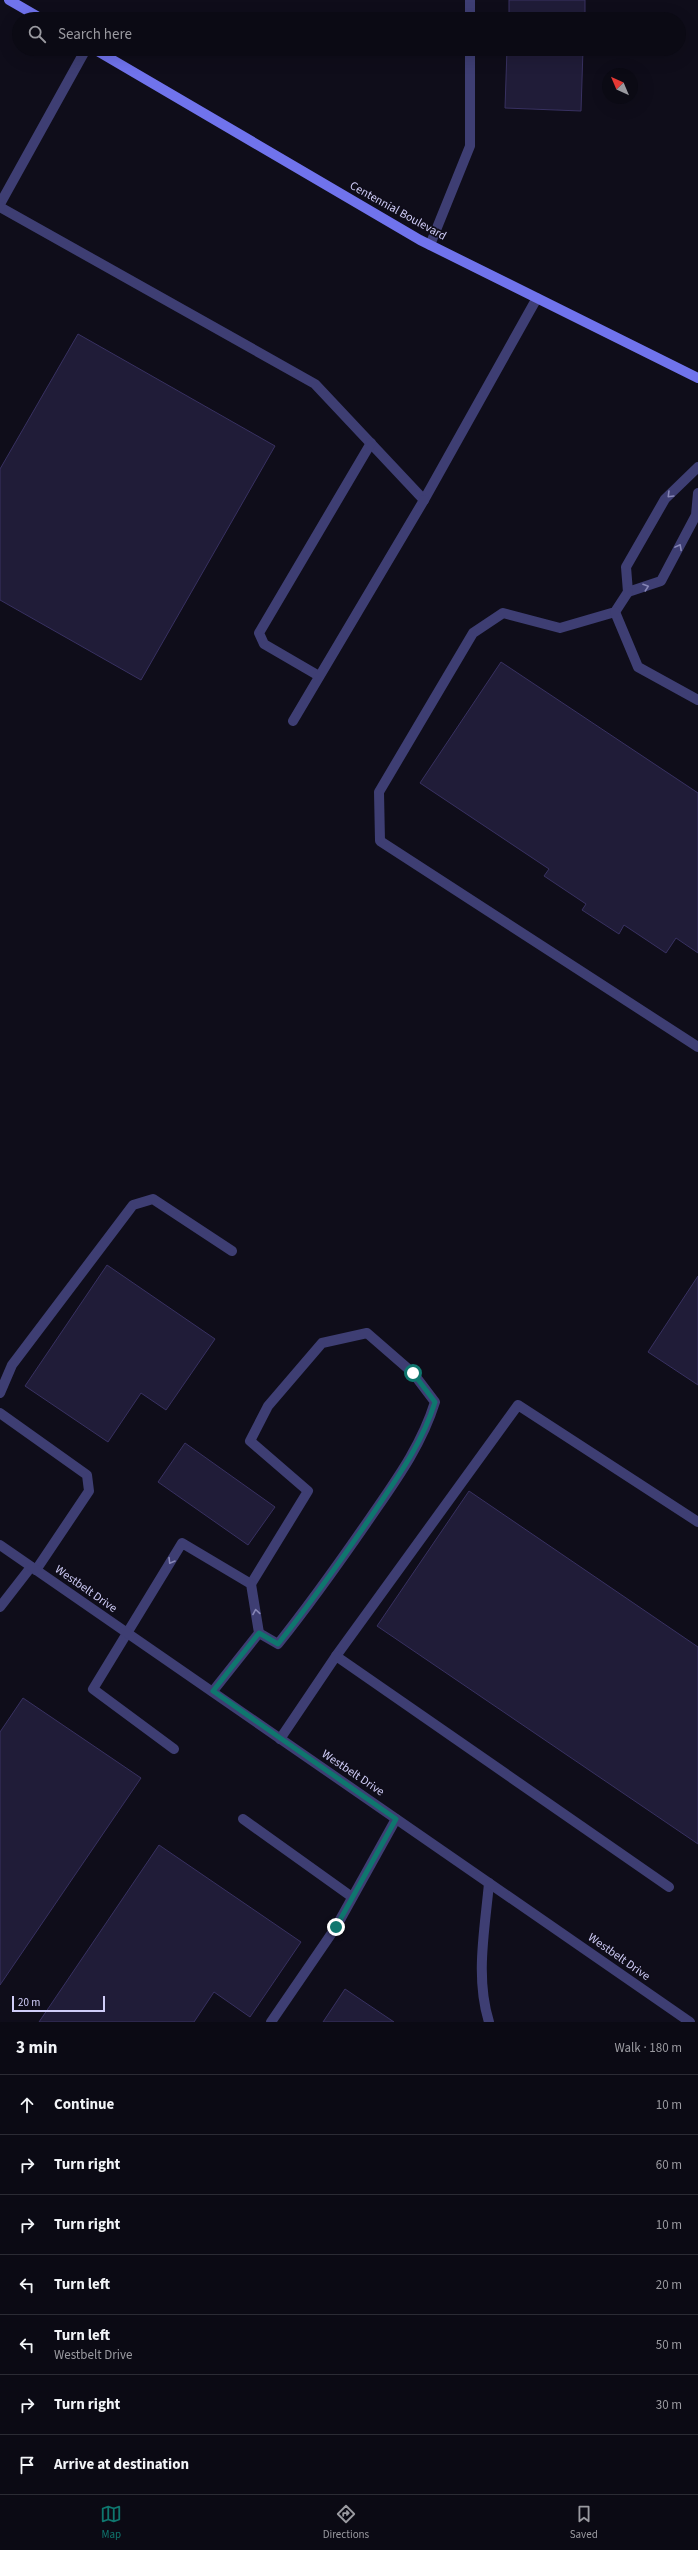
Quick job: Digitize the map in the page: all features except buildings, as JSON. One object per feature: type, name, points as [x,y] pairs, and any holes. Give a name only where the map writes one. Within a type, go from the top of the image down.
[{"type":"street","points":[[9,0],[30,12]]},
{"type":"street","points":[[470,0],[470,12]]},
{"type":"street","points":[[82,56],[0,205],[315,384],[424,500]]},
{"type":"street","name":"Centennial Boulevard","points":[[106,56],[430,245],[698,378]]},
{"type":"street","points":[[430,245],[470,146],[470,56]]},
{"type":"street","points":[[293,721],[424,500],[537,298]]},
{"type":"street","points":[[320,676],[264,644],[259,633],[371,443]]},
{"type":"street","points":[[698,467],[666,499],[626,567],[628,592],[616,612],[560,628],[503,613],[473,633],[379,792],[380,841],[698,1047]]},
{"type":"street","points":[[628,592],[661,581],[696,515],[698,493]]},
{"type":"street","points":[[616,612],[638,667],[698,700]]},
{"type":"street","points":[[0,1393],[12,1365],[133,1205],[153,1199],[232,1251]]},
{"type":"street","points":[[213,1691],[259,1633],[251,1584],[308,1491],[250,1441],[268,1406],[322,1344],[367,1333],[413,1373],[435,1402],[427,1428],[412,1457],[315,1598],[278,1644],[259,1633]]},
{"type":"street","points":[[280,1739],[336,1656],[518,1405],[698,1522]]},
{"type":"street","points":[[0,1413],[87,1475],[89,1491],[33,1568],[0,1607]]},
{"type":"street","points":[[174,1749],[93,1689],[128,1634],[182,1543],[251,1584]]},
{"type":"street","name":"Westbelt Drive","points":[[0,1546],[213,1691],[280,1739],[690,2022]]},
{"type":"street","points":[[336,1656],[669,1887]]},
{"type":"street","points":[[243,1818],[352,1898]]},
{"type":"street","points":[[270,2022],[336,1927],[396,1819]]},
{"type":"street","points":[[489,1883],[482,1970],[484,2004],[490,2022]]},
{"type":"route","points":[[336,1927],[396,1819],[213,1691],[259,1633],[278,1644],[315,1598],[412,1457],[427,1428],[435,1402],[413,1373]]}]
